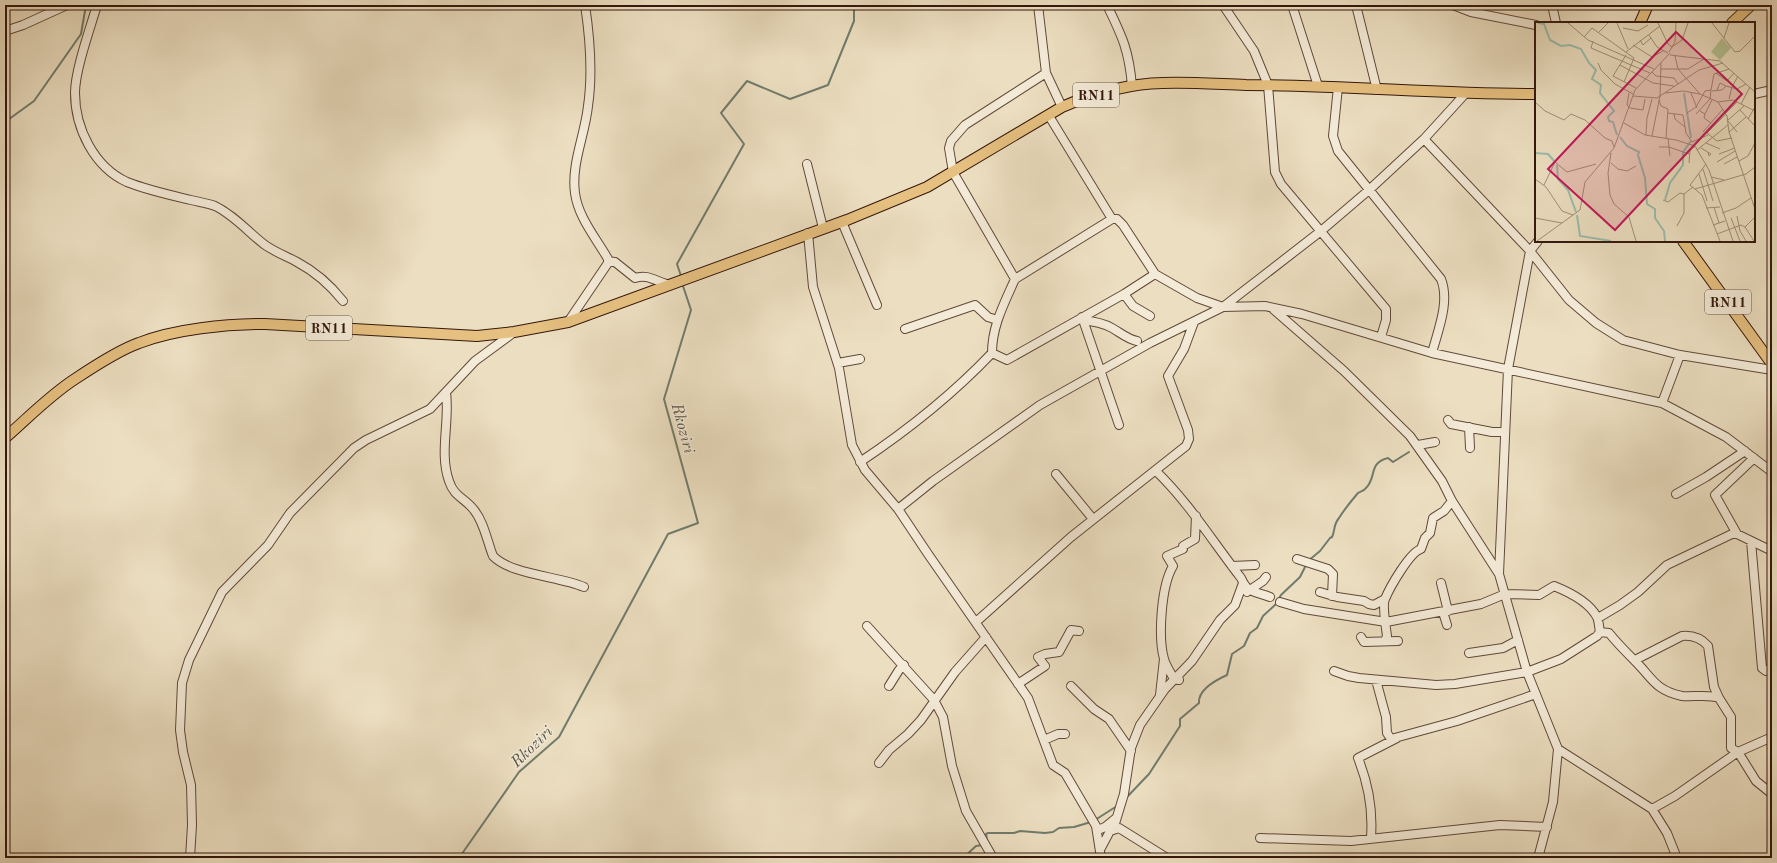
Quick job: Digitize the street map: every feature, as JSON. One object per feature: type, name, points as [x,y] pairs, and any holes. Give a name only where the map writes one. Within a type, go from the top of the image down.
[{"type":"main road","points":[[1640,22],[1648,5]]},
{"type":"main road","points":[[1733,22],[1752,5]]},
{"type":"main road","name":"RN11","points":[[5,438],[75,379],[132,346],[169,335],[206,328],[252,324],[477,336],[514,332],[568,322],[675,284],[808,233],[842,222],[927,187],[1062,107],[1078,100],[1132,86],[1159,83],[1268,85],[1318,86],[1465,94],[1535,94]]},
{"type":"main road","name":"RN11","points":[[1684,242],[1772,364]]},
{"type":"street","points":[[5,31],[23,26],[67,5]]},
{"type":"street","points":[[97,5],[79,69],[75,93],[76,107],[90,150],[108,169],[129,182],[214,206],[224,211],[266,245],[307,269],[331,287],[343,301]]},
{"type":"street","points":[[568,322],[608,265],[608,261],[580,211],[575,193],[574,179],[588,106],[590,72],[589,31],[585,5]]},
{"type":"street","points":[[1038,5],[1046,73],[1062,107]]},
{"type":"street","points":[[1107,5],[1126,46],[1130,62],[1132,86]]},
{"type":"street","points":[[1223,5],[1254,52],[1268,85],[1275,172],[1281,184],[1386,309],[1387,312],[1381,337]]},
{"type":"street","points":[[1292,5],[1318,86]]},
{"type":"street","points":[[1356,5],[1377,90]]},
{"type":"street","points":[[1453,5],[1472,12],[1535,25]]},
{"type":"street","points":[[1552,5],[1556,22]]},
{"type":"street","points":[[1015,279],[953,172],[949,148],[950,141],[965,125],[1046,73]]},
{"type":"street","points":[[1338,87],[1333,136],[1338,151],[1441,278],[1445,288],[1445,301],[1432,353]]},
{"type":"street","points":[[1755,94],[1772,90]]},
{"type":"street","points":[[898,509],[933,481],[1040,405],[1100,373],[1150,343],[1223,307],[1321,231],[1369,190],[1424,139],[1465,94]]},
{"type":"street","points":[[1049,116],[1112,219]]},
{"type":"street","points":[[1424,139],[1530,251],[1569,300],[1596,323],[1623,340],[1680,355],[1772,370]]},
{"type":"street","points":[[807,164],[823,228]]},
{"type":"street","points":[[860,462],[916,423],[960,386],[992,353],[992,338],[996,320],[1015,279],[1112,219],[1117,219],[1123,224],[1155,274],[1198,298],[1223,307],[1265,306],[1302,314],[1432,353],[1662,403],[1726,437],[1772,472]]},
{"type":"street","points":[[842,222],[877,305]]},
{"type":"street","points":[[808,233],[813,287],[838,363],[852,445],[865,470],[898,509],[1028,698],[1053,765],[1065,773],[1092,817],[1098,830],[1101,858]]},
{"type":"street","points":[[1498,574],[1508,369],[1530,251],[1537,242]]},
{"type":"street","points":[[608,261],[615,262],[636,278],[642,275],[648,276],[662,284],[675,284]]},
{"type":"street","points":[[992,353],[1007,360],[1082,319],[1155,274]]},
{"type":"street","points":[[1124,294],[1134,306],[1150,316]]},
{"type":"street","points":[[905,329],[975,305],[988,317],[996,320]]},
{"type":"street","points":[[1274,309],[1344,371],[1418,445],[1442,481],[1452,501],[1498,574],[1527,672],[1558,749],[1553,802],[1538,858]]},
{"type":"street","points":[[1082,319],[1094,321],[1107,326],[1129,339],[1137,341]]},
{"type":"street","points":[[1082,319],[1119,425]]},
{"type":"street","points":[[976,622],[1027,575],[1093,519],[1186,446],[1189,439],[1188,430],[1168,376],[1184,349],[1194,322]]},
{"type":"street","points":[[190,858],[192,825],[191,785],[181,740],[182,683],[189,660],[215,603],[228,585],[268,545],[290,513],[354,448],[366,440],[425,412],[475,361],[514,332]]},
{"type":"street","points":[[1662,403],[1680,355]]},
{"type":"street","points":[[838,363],[860,358]]},
{"type":"street","points":[[446,392],[448,409],[445,441],[448,481],[454,494],[464,500],[478,516],[492,556],[497,561],[528,572],[584,587]]},
{"type":"street","points":[[1448,420],[1451,424],[1492,432],[1504,432]]},
{"type":"street","points":[[1469,427],[1470,448]]},
{"type":"street","points":[[1418,445],[1435,442]]},
{"type":"street","points":[[1676,494],[1706,477],[1744,451]]},
{"type":"street","points":[[1754,458],[1715,495],[1737,534],[1772,551]]},
{"type":"street","points":[[1156,471],[1177,492],[1196,516],[1249,591],[1259,592],[1270,597]]},
{"type":"street","points":[[1056,474],[1093,519]]},
{"type":"street","points":[[1320,592],[1332,596],[1364,601],[1374,605],[1384,600],[1407,560],[1417,550],[1421,549],[1425,538],[1430,533],[1433,518],[1444,511],[1452,501]]},
{"type":"street","points":[[1195,539],[1196,516]]},
{"type":"street","points":[[1163,694],[1164,659],[1161,619],[1162,603],[1167,578],[1173,566],[1167,556],[1183,549],[1183,546],[1195,539],[1209,534]]},
{"type":"street","points":[[1598,618],[1638,592],[1667,565],[1727,536],[1737,534]]},
{"type":"street","points":[[1751,541],[1762,668],[1766,671],[1772,669]]},
{"type":"street","points":[[1297,559],[1328,569],[1333,574],[1332,596]]},
{"type":"street","points":[[1232,566],[1255,565]]},
{"type":"street","points":[[1239,595],[1249,591],[1266,577]]},
{"type":"street","points":[[1113,830],[1124,794],[1131,751],[1140,725],[1163,694],[1177,680],[1220,620],[1236,605],[1243,583]]},
{"type":"street","points":[[1442,583],[1447,626]]},
{"type":"street","points":[[1280,602],[1304,609],[1386,622],[1481,604],[1505,594],[1539,595],[1554,586],[1567,591],[1588,606],[1598,618],[1600,632]]},
{"type":"street","points":[[1384,600],[1386,622],[1385,641]]},
{"type":"street","points":[[867,626],[904,665],[934,700],[943,717],[952,766],[966,811],[993,858]]},
{"type":"street","points":[[1018,684],[1045,666],[1038,657],[1045,654],[1059,652],[1071,630],[1079,630]]},
{"type":"street","points":[[1334,671],[1348,676],[1376,680],[1455,684],[1527,672],[1561,658],[1600,632],[1609,633],[1620,647],[1635,660],[1650,678],[1668,693],[1694,697],[1719,698]]},
{"type":"street","points":[[1635,660],[1682,636],[1690,635],[1701,639],[1708,646],[1714,687],[1731,717],[1731,748],[1738,752],[1756,781],[1772,794]]},
{"type":"street","points":[[879,763],[890,750],[908,734],[955,672],[986,637]]},
{"type":"street","points":[[1361,637],[1364,642],[1398,641]]},
{"type":"street","points":[[1469,653],[1503,648],[1518,640]]},
{"type":"street","points":[[1164,659],[1177,680]]},
{"type":"street","points":[[889,686],[904,665]]},
{"type":"street","points":[[1376,680],[1386,717],[1387,733],[1391,739],[1457,721],[1536,694]]},
{"type":"street","points":[[1071,686],[1094,709],[1108,719],[1131,751]]},
{"type":"street","points":[[1044,740],[1058,734],[1065,734]]},
{"type":"street","points":[[1652,809],[1675,796],[1738,752],[1772,737]]},
{"type":"street","points":[[1371,838],[1370,807],[1364,774],[1358,758],[1398,738]]},
{"type":"street","points":[[1558,749],[1652,809],[1670,838],[1677,858]]},
{"type":"street","points":[[1098,830],[1105,827],[1116,818]]},
{"type":"street","points":[[1260,838],[1351,841],[1500,825],[1547,827]]},
{"type":"street","points":[[1101,848],[1110,831],[1119,828],[1153,851],[1167,858]]},
{"type":"waterway","points":[[5,122],[34,101],[81,34],[86,5]]},
{"type":"waterway","name":"Rkoziri","points":[[681,276],[677,264],[744,144],[721,113],[747,81],[790,99],[828,85],[854,21],[854,5]]},
{"type":"waterway","name":"Rkoziri","points":[[459,858],[519,772],[559,737],[668,534],[698,523],[664,399],[691,310],[682,283]]},
{"type":"waterway","points":[[1308,561],[1320,551],[1332,537],[1337,521],[1358,493],[1364,490],[1369,484],[1378,463],[1388,458],[1393,462],[1409,452]]},
{"type":"waterway","points":[[1126,798],[1149,774],[1180,726],[1180,719],[1199,703],[1201,694],[1208,686],[1227,675],[1232,654],[1244,646],[1250,633],[1257,628],[1263,616],[1275,605],[1281,595],[1300,577],[1306,565]]},
{"type":"waterway","points":[[1095,820],[1117,806]]},
{"type":"waterway","points":[[987,840],[986,834],[988,833],[1014,833],[1020,831],[1045,833],[1053,832],[1059,828],[1074,827],[1091,822]]},
{"type":"waterway","points":[[963,858],[976,846],[983,845]]}]
